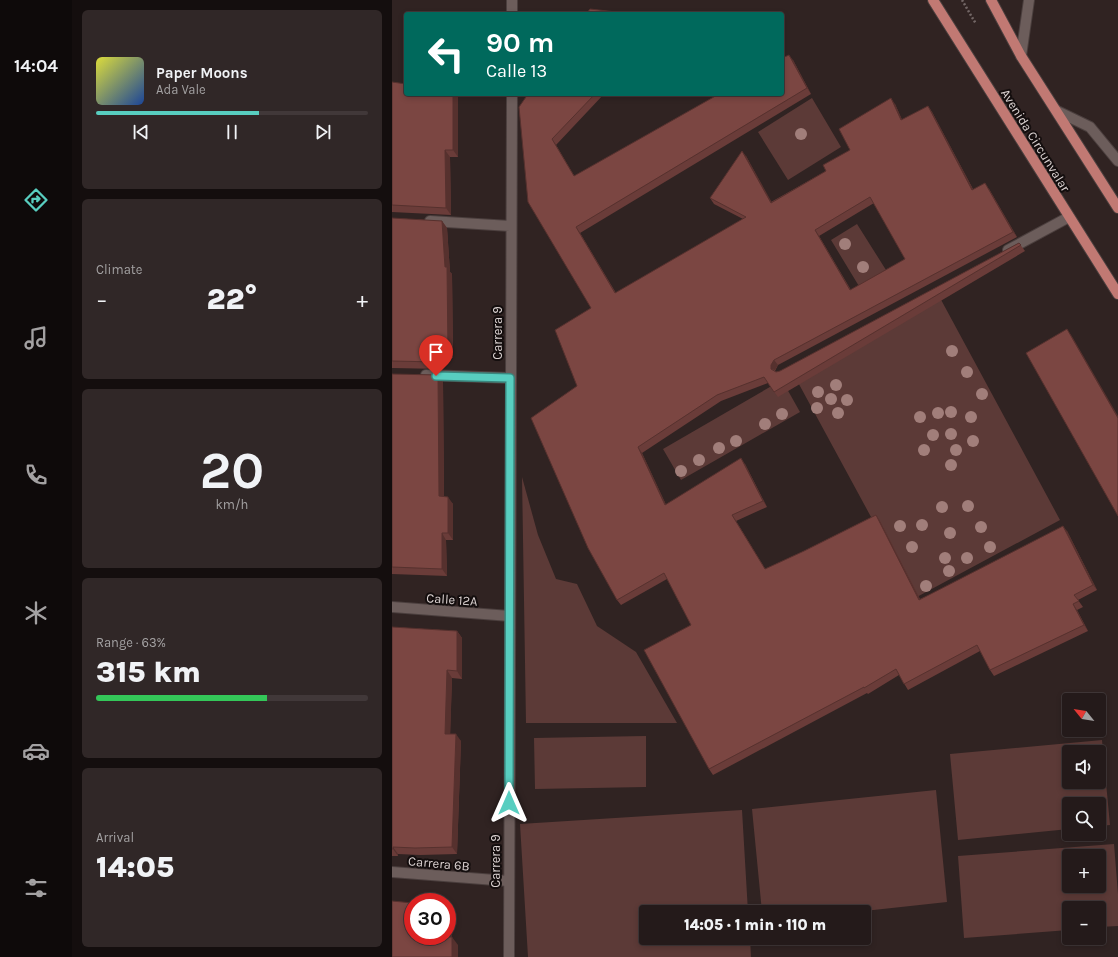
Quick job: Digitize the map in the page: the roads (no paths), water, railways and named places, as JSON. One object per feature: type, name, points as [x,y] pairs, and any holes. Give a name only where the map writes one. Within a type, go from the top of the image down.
[{"type":"main road","name":"Avenida Circunvalar","points":[[932,0],[1118,294]]},
{"type":"main road","points":[[991,0],[1021,56],[1118,208]]},
{"type":"street","points":[[512,0],[512,12]]},
{"type":"street","points":[[1021,56],[1029,0]]},
{"type":"street","name":"Carrera 9","points":[[509,957],[508,882],[512,96]]},
{"type":"street","points":[[1056,111],[1090,127],[1118,161]]},
{"type":"street","points":[[999,254],[1069,217]]},
{"type":"street","points":[[424,220],[511,226]]},
{"type":"street","points":[[416,375],[510,378]]},
{"type":"street","name":"Calle 12A","points":[[392,607],[510,616]]},
{"type":"street","name":"Carrera 6B","points":[[392,872],[508,882]]}]
